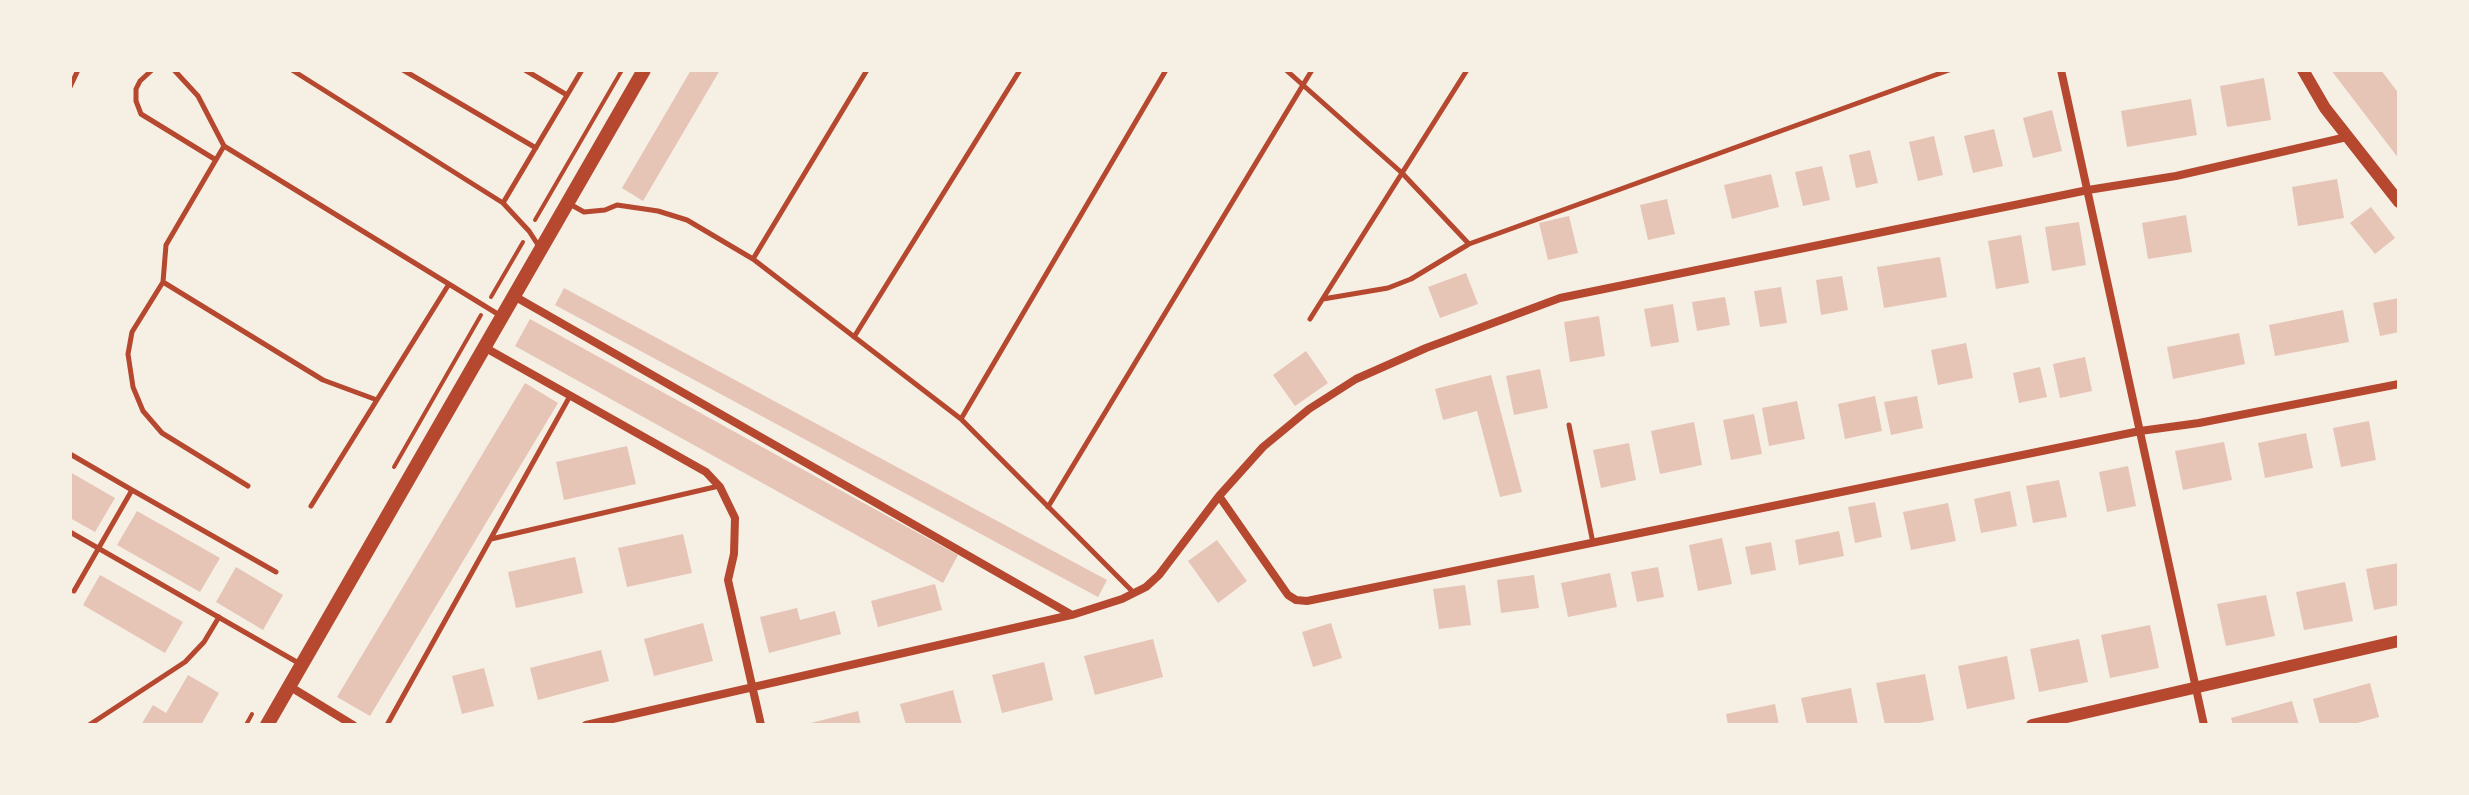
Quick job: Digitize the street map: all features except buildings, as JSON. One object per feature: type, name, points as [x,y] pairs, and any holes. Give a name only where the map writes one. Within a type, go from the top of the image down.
[{"type":"main road","points":[[267,725],[644,70]]},
{"type":"street","points":[[2061,70],[2204,725]]},
{"type":"street","points":[[2303,70],[2316,96],[2399,202]]},
{"type":"street","points":[[586,725],[1072,615],[1135,594],[1159,575],[1219,496],[1263,447],[1309,409],[1356,379],[1426,348],[1560,298],[2088,190],[2176,176],[2347,137]]},
{"type":"street","points":[[514,296],[1072,615]]},
{"type":"street","points":[[484,347],[706,472],[720,486],[735,518],[735,543],[728,580],[761,725]]},
{"type":"street","points":[[1219,496],[1288,595],[1307,601],[2140,431],[2199,423],[2399,384]]},
{"type":"street","points":[[2032,725],[2063,722],[2196,687],[2399,641]]},
{"type":"street","points":[[289,686],[353,725]]},
{"type":"lane","points":[[70,87],[78,70]]},
{"type":"lane","points":[[152,70],[136,89],[141,114],[216,160]]},
{"type":"lane","points":[[174,70],[198,96],[224,146],[502,317]]},
{"type":"lane","points":[[292,70],[503,203],[541,249]]},
{"type":"lane","points":[[403,70],[536,148]]},
{"type":"lane","points":[[525,70],[567,95]]},
{"type":"lane","points":[[503,203],[582,70]]},
{"type":"lane","points":[[753,259],[867,70]]},
{"type":"lane","points":[[854,337],[1020,70]]},
{"type":"lane","points":[[961,419],[1166,70]]},
{"type":"lane","points":[[1286,70],[1402,173],[1469,244]]},
{"type":"lane","points":[[1048,507],[1312,70]]},
{"type":"lane","points":[[1310,319],[1467,70]]},
{"type":"lane","points":[[1323,299],[1369,293],[1411,279],[1469,244],[1949,70]]},
{"type":"lane","points":[[224,146],[166,245],[163,282],[132,332],[128,354],[133,387],[143,411],[162,433],[248,486]]},
{"type":"lane","points":[[568,202],[584,212],[605,210],[617,205],[658,211],[687,220],[753,259],[961,419],[1135,594]]},
{"type":"lane","points":[[163,282],[323,380],[377,400]]},
{"type":"lane","points":[[311,506],[449,284]]},
{"type":"lane","points":[[387,725],[570,396]]},
{"type":"lane","points":[[1569,425],[1593,543]]},
{"type":"lane","points":[[70,454],[276,572]]},
{"type":"lane","points":[[490,539],[720,486]]},
{"type":"lane","points":[[74,591],[132,490]]},
{"type":"lane","points":[[70,532],[302,665]]},
{"type":"lane","points":[[89,725],[185,662],[204,642],[219,617]]},
{"type":"path","points":[[387,480],[622,70]]},
{"type":"path","points":[[246,725],[252,713]]}]
